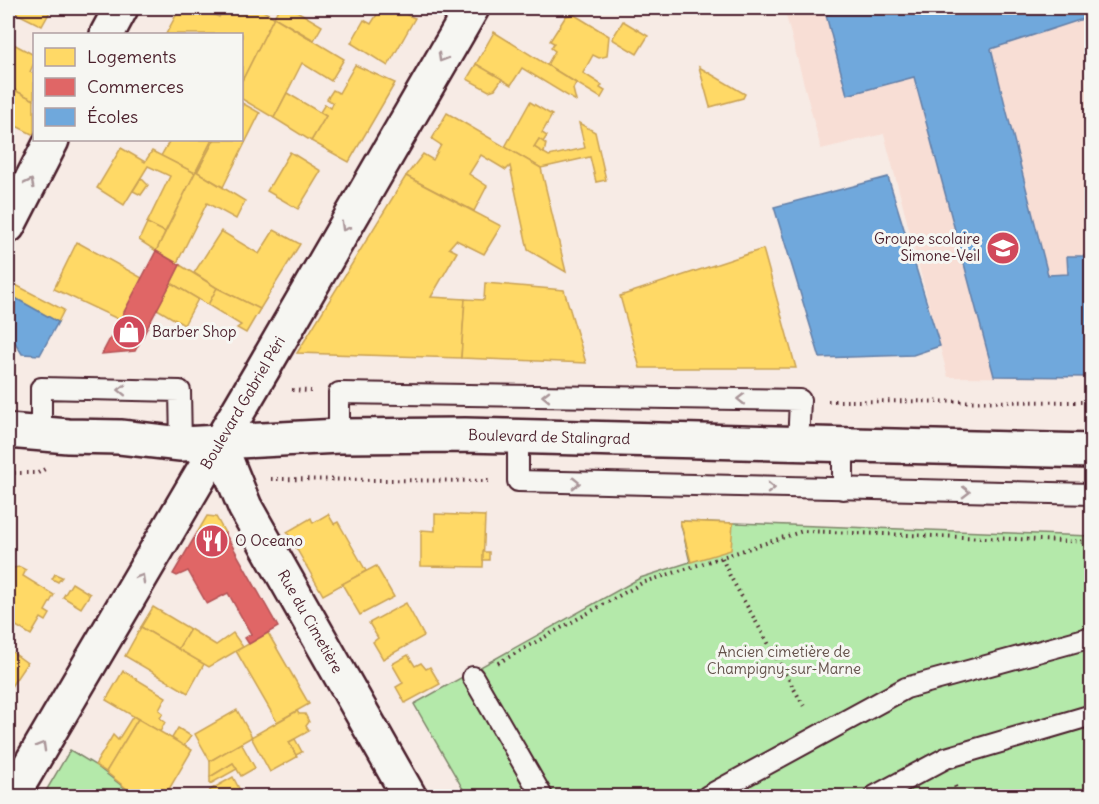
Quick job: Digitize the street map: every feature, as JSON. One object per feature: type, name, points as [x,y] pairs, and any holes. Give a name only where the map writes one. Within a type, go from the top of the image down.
[{"type":"street","points":[[108,33],[121,8]]},
{"type":"street","name":"Boulevard Gabriel Péri","points":[[12,796],[472,8]]},
{"type":"street","points":[[8,226],[51,141]]},
{"type":"street","name":"Boulevard de Stalingrad","points":[[8,431],[120,437],[181,444],[339,436],[518,436],[1092,451]]},
{"type":"street","name":"Rue du Cimetière","points":[[219,443],[245,507],[408,796]]},
{"type":"lane","points":[[41,433],[41,388],[180,391],[181,444]]},
{"type":"lane","points":[[339,436],[339,393],[800,400],[798,445]]},
{"type":"lane","points":[[518,436],[518,481],[1092,494]]},
{"type":"lane","points":[[843,446],[843,489]]},
{"type":"lane","points":[[708,796],[906,688],[1092,637]]},
{"type":"lane","points":[[473,677],[542,796]]},
{"type":"lane","points":[[874,796],[946,758],[1092,715]]},
{"type":"path","points":[[251,388],[339,393]]},
{"type":"path","points":[[800,400],[1092,402]]},
{"type":"path","points":[[267,479],[518,481]]},
{"type":"path","points":[[473,677],[642,583],[803,531],[1092,542]]},
{"type":"path","points":[[722,558],[730,576],[821,734]]},
{"type":"shaded area","name":"Groupe scolaire Simone-Veil","points":[[784,8],[1091,8],[1091,378],[948,377],[884,134],[821,149]]},
{"type":"green space","name":"Ancien cimetière de Champigny-sur-Marne","points":[[680,521],[1091,536],[1091,796],[467,796],[414,704],[640,578],[690,562]]},
{"type":"green space","points":[[70,750],[95,765],[135,796],[43,796]]},
{"type":"building: Logements","points":[[12,8],[52,8],[42,26],[10,10]]},
{"type":"building: Logements","points":[[180,8],[200,8],[219,17],[224,8],[258,8],[274,17],[243,79],[243,33],[167,33]]},
{"type":"building: Logements","points":[[279,8],[292,8],[322,26],[314,40],[274,17]]},
{"type":"building: Logements","points":[[381,8],[411,8],[407,15],[415,18],[388,66],[351,43],[364,20],[371,24]]},
{"type":"building: Logements","points":[[573,14],[609,36],[607,56],[599,58],[593,55],[583,73],[602,85],[600,88],[605,91],[601,98],[547,65],[555,51],[551,48],[554,43],[550,41],[566,16]]},
{"type":"building: Logements","points":[[274,17],[344,59],[331,81],[302,63],[274,118],[243,100],[243,79]]},
{"type":"building: Logements","points":[[623,21],[648,36],[637,54],[612,39]]},
{"type":"building: Logements","points":[[494,32],[576,83],[573,89],[576,101],[522,68],[511,85],[476,64]]},
{"type":"building: Logements","points":[[8,41],[33,54],[33,65],[30,72],[33,74],[33,100],[8,87]]},
{"type":"building: Logements","points":[[476,64],[502,79],[495,89],[489,91],[467,79]]},
{"type":"building: Logements","points":[[355,65],[395,83],[349,162],[311,141],[326,116],[320,112],[325,104],[331,108],[333,103],[327,99],[333,90],[339,93]]},
{"type":"building: Logements","points":[[699,67],[745,94],[743,98],[710,107]]},
{"type":"building: Logements","points":[[8,87],[33,100],[33,134],[8,122]]},
{"type":"building: Logements","points":[[287,93],[326,116],[311,141],[274,118]]},
{"type":"building: Logements","points":[[530,102],[552,115],[542,133],[547,136],[543,142],[539,139],[534,147],[549,156],[585,148],[579,123],[595,132],[606,180],[596,182],[590,157],[541,168],[505,147]]},
{"type":"building: Logements","points":[[243,104],[260,113],[223,187],[197,172],[213,141],[243,141]]},
{"type":"building: Logements","points":[[447,113],[541,168],[566,272],[528,250],[510,166],[506,170],[481,155],[469,174],[487,186],[474,211],[406,176],[423,154],[433,160],[441,145],[432,139]]},
{"type":"building: Logements","points":[[539,139],[546,144],[544,153],[534,147]]},
{"type":"building: Logements","points":[[169,141],[211,141],[195,173],[161,156]]},
{"type":"building: Logements","points":[[211,141],[213,141],[197,172]]},
{"type":"building: Logements","points":[[121,148],[145,162],[152,151],[195,173],[165,232],[147,223],[170,176],[148,166],[124,205],[97,188]]},
{"type":"building: Logements","points":[[290,152],[321,171],[298,209],[267,191]]},
{"type":"building: Logements","points":[[196,171],[245,201],[236,219],[207,203],[177,263],[156,251]]},
{"type":"building: Logements","points":[[406,176],[501,226],[484,254],[456,240],[449,248],[457,252],[431,297],[465,299],[461,358],[297,353]]},
{"type":"building: Logements","points":[[141,178],[148,185],[141,195],[133,191]]},
{"type":"building: Logements","points":[[147,223],[165,232],[156,251],[139,240]]},
{"type":"building: Logements","points":[[274,230],[300,244],[260,309],[217,288],[194,273],[221,231],[259,254]]},
{"type":"building: Logements","points":[[77,242],[142,278],[120,320],[54,289]]},
{"type":"building: Logements","points":[[763,249],[796,368],[640,368],[620,296]]},
{"type":"building: Logements","points":[[180,265],[217,288],[208,305],[171,283]]},
{"type":"building: Logements","points":[[8,281],[64,310],[58,322],[8,294]]},
{"type":"building: Logements","points":[[171,283],[198,299],[184,325],[157,309]]},
{"type":"building: Logements","points":[[485,283],[564,290],[586,363],[461,358],[465,299],[484,300]]},
{"type":"building: Logements","points":[[217,288],[260,309],[246,333],[237,328],[241,325],[208,305]]},
{"type":"building: Logements","points":[[328,514],[334,524],[338,522],[366,571],[323,595],[287,532],[311,518],[313,523]]},
{"type":"building: Logements","points":[[435,514],[485,516],[483,567],[421,566],[421,530],[435,531]]},
{"type":"building: Logements","points":[[207,516],[216,517],[225,533],[197,533]]},
{"type":"building: Logements","points":[[680,521],[733,523],[731,550],[691,562]]},
{"type":"building: Logements","points":[[483,552],[489,552],[489,560],[483,560]]},
{"type":"building: Logements","points":[[376,566],[394,597],[360,615],[342,584]]},
{"type":"building: Logements","points":[[20,567],[26,570],[23,576],[54,595],[45,611],[50,614],[46,621],[41,618],[31,635],[8,621],[8,575],[12,568]]},
{"type":"building: Logements","points":[[55,574],[62,577],[58,582],[52,579]]},
{"type":"building: Logements","points":[[72,583],[90,594],[81,608],[63,597]]},
{"type":"building: Logements","points":[[406,603],[424,636],[383,659],[373,642],[378,638],[369,623]]},
{"type":"building: Logements","points":[[153,607],[190,629],[178,649],[141,627]]},
{"type":"building: Logements","points":[[141,627],[204,664],[188,693],[125,656]]},
{"type":"building: Logements","points":[[190,629],[216,645],[233,633],[243,647],[209,667],[178,649]]},
{"type":"building: Logements","points":[[268,633],[309,704],[277,722],[236,651]]},
{"type":"building: Logements","points":[[8,649],[27,663],[8,691]]},
{"type":"building: Logements","points":[[408,655],[415,666],[421,663],[426,669],[430,667],[440,684],[405,703],[396,687],[403,683],[392,664]]},
{"type":"building: Logements","points":[[123,671],[166,697],[159,710],[163,713],[160,718],[165,722],[160,732],[106,700]]},
{"type":"building: Logements","points":[[237,710],[252,737],[210,761],[195,734]]},
{"type":"building: Logements","points":[[297,711],[299,714],[305,714],[309,722],[306,726],[309,731],[289,742],[297,757],[270,772],[251,737]]},
{"type":"building: Logements","points":[[133,716],[138,719],[106,772],[95,765],[113,735],[118,740]]},
{"type":"building: Logements","points":[[138,719],[192,750],[165,796],[136,796],[106,772]]},
{"type":"building: Logements","points":[[178,728],[191,736],[184,746],[172,738]]},
{"type":"building: Logements","points":[[295,739],[302,752],[296,755],[289,742]]},
{"type":"building: Logements","points":[[241,743],[255,768],[241,776],[233,763],[210,777],[210,761]]},
{"type":"building: Logements","points":[[233,763],[237,769],[210,784],[210,777]]},
{"type":"building: Logements","points":[[233,777],[243,796],[209,796],[210,790]]},
{"type":"building: Commerces","points":[[156,251],[180,265],[171,283],[135,351],[102,354]]},
{"type":"building: Commerces","points":[[197,533],[225,533],[278,627],[249,644],[245,638],[251,634],[228,593],[207,604],[188,571],[177,576],[173,574]]},
{"type":"building: Écoles","points":[[855,8],[1092,8],[1092,16],[991,49],[1048,275],[1068,274],[1067,256],[1092,256],[1092,377],[994,376],[914,77],[847,95],[826,15]]},
{"type":"building: Écoles","points":[[888,177],[940,346],[913,355],[820,358],[774,207]]},
{"type":"building: Écoles","points":[[8,294],[58,322],[40,355],[22,354],[8,331]]},
{"type":"place","name":"Groupe scolaire Simone-Veil","points":[[1003,248]]},
{"type":"place","name":"Barber Shop","points":[[129,332]]},
{"type":"place","name":"O Oceano","points":[[212,541]]}]
